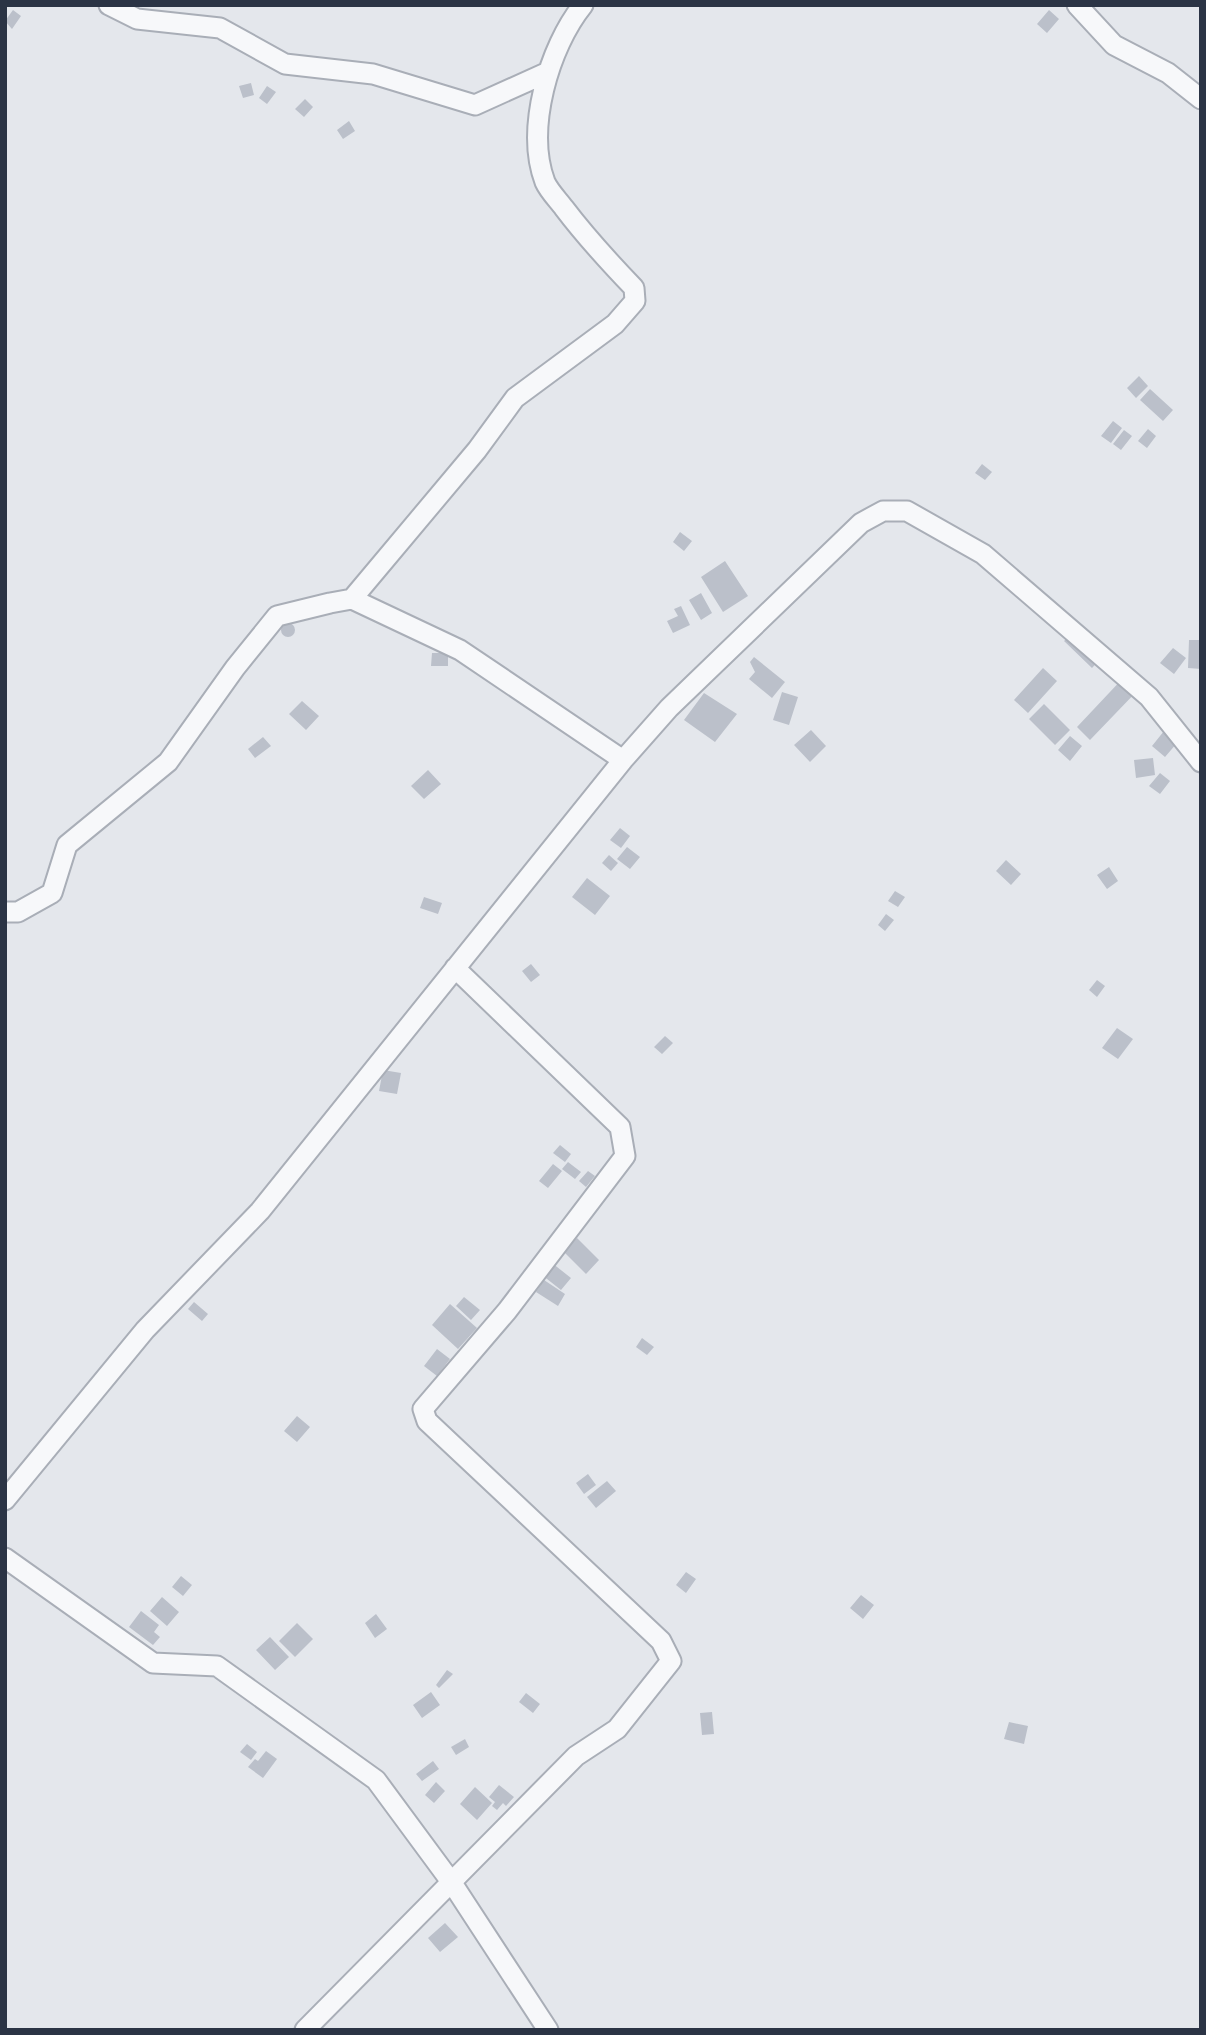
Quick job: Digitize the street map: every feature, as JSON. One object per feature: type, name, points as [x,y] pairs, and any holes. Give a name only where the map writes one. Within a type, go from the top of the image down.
[{"type":"street","points":[[109,5],[136,19],[220,28],[285,64],[373,74],[475,105],[546,73]]},
{"type":"street","points":[[5,912],[18,912],[52,893],[67,845],[168,762],[235,668],[276,617],[352,599],[477,450],[515,398],[615,324],[635,301],[634,288],[595,248],[545,183],[538,141],[546,73],[567,24],[583,5]]},
{"type":"street","points":[[1077,5],[1114,46],[1168,73],[1201,99]]},
{"type":"street","points":[[5,1500],[145,1330],[260,1211],[623,760],[669,708],[861,523],[883,511],[907,511],[983,554],[1149,697],[1201,762]]},
{"type":"street","points":[[352,599],[460,650],[623,760]]},
{"type":"street","points":[[305,2030],[576,1756],[617,1729],[671,1661],[661,1641],[427,1421],[424,1409],[508,1311],[625,1156],[620,1127],[455,968]]},
{"type":"street","points":[[5,1558],[153,1662],[217,1666],[293,1717],[376,1780],[452,1883],[548,2030]]},
{"type":"building","points":[[13,10],[21,16],[12,29],[5,21]]},
{"type":"building","points":[[1049,10],[1059,19],[1047,33],[1037,24]]},
{"type":"building","points":[[251,83],[254,95],[243,98],[239,86]]},
{"type":"building","points":[[267,86],[276,92],[267,104],[259,98]]},
{"type":"building","points":[[305,99],[313,107],[304,117],[295,109]]},
{"type":"building","points":[[349,121],[355,131],[343,139],[337,130]]},
{"type":"building","points":[[1139,376],[1148,386],[1136,398],[1127,388]]},
{"type":"building","points":[[1150,389],[1173,410],[1163,421],[1140,400]]},
{"type":"building","points":[[1113,421],[1122,428],[1111,443],[1101,436]]},
{"type":"building","points":[[1148,429],[1156,436],[1147,448],[1138,441]]},
{"type":"building","points":[[1124,430],[1132,436],[1121,450],[1113,444]]},
{"type":"building","points":[[982,464],[992,472],[985,480],[975,473]]},
{"type":"building","points":[[680,532],[692,541],[684,551],[673,542]]},
{"type":"building","points":[[725,561],[748,596],[723,612],[701,577]]},
{"type":"building","points":[[701,593],[712,613],[701,620],[689,600]]},
{"type":"building","points":[[681,606],[690,625],[673,633],[667,621],[678,616],[674,609]]},
{"type":"building","points":[[288,623],[293,625],[293,635],[288,637],[283,635],[281,630],[283,625]]},
{"type":"building","points":[[1077,628],[1105,654],[1092,668],[1064,641]]},
{"type":"building","points":[[1189,640],[1201,640],[1201,669],[1188,668]]},
{"type":"building","points":[[1173,648],[1186,658],[1174,674],[1160,663]]},
{"type":"building","points":[[432,653],[448,653],[448,666],[431,666]]},
{"type":"building","points":[[754,657],[785,682],[772,698],[749,679],[755,672],[750,662]]},
{"type":"building","points":[[1043,668],[1057,681],[1028,713],[1014,700]]},
{"type":"building","points":[[1125,676],[1139,689],[1090,740],[1077,727]]},
{"type":"building","points":[[782,692],[798,697],[789,725],[773,720]]},
{"type":"building","points":[[704,693],[737,714],[715,742],[684,720]]},
{"type":"building","points":[[302,701],[319,716],[306,730],[289,714]]},
{"type":"building","points":[[1044,704],[1070,730],[1055,745],[1029,719]]},
{"type":"building","points":[[811,730],[826,746],[810,762],[794,745]]},
{"type":"building","points":[[1164,731],[1177,743],[1165,757],[1152,746]]},
{"type":"building","points":[[1070,736],[1082,746],[1070,761],[1058,750]]},
{"type":"building","points":[[263,737],[271,746],[255,758],[248,749]]},
{"type":"building","points":[[1153,758],[1155,775],[1136,778],[1134,760]]},
{"type":"building","points":[[428,770],[441,784],[424,799],[411,786]]},
{"type":"building","points":[[1160,773],[1170,781],[1160,794],[1149,786]]},
{"type":"building","points":[[620,828],[630,836],[621,848],[610,840]]},
{"type":"building","points":[[627,847],[640,857],[630,869],[617,859]]},
{"type":"building","points":[[609,855],[618,863],[611,871],[602,863]]},
{"type":"building","points":[[1006,860],[1021,874],[1011,885],[996,871]]},
{"type":"building","points":[[1109,867],[1118,881],[1107,889],[1097,875]]},
{"type":"building","points":[[587,878],[610,896],[595,915],[572,897]]},
{"type":"building","points":[[895,891],[905,897],[898,907],[888,901]]},
{"type":"building","points":[[424,897],[442,903],[438,914],[420,908]]},
{"type":"building","points":[[886,914],[894,920],[885,931],[878,925]]},
{"type":"building","points":[[531,964],[540,975],[531,982],[522,971]]},
{"type":"building","points":[[1097,980],[1105,986],[1097,997],[1089,990]]},
{"type":"building","points":[[1117,1028],[1133,1039],[1118,1059],[1102,1048]]},
{"type":"building","points":[[665,1036],[673,1043],[662,1054],[654,1047]]},
{"type":"building","points":[[383,1070],[401,1073],[397,1094],[379,1091]]},
{"type":"building","points":[[560,1145],[571,1154],[565,1162],[553,1153]]},
{"type":"building","points":[[568,1162],[581,1172],[575,1179],[562,1169]]},
{"type":"building","points":[[553,1164],[562,1171],[548,1188],[539,1181]]},
{"type":"building","points":[[588,1171],[595,1176],[586,1187],[579,1181]]},
{"type":"building","points":[[577,1238],[599,1260],[586,1274],[564,1252]]},
{"type":"building","points":[[552,1263],[571,1278],[561,1290],[542,1275]]},
{"type":"building","points":[[544,1280],[565,1294],[558,1306],[536,1292]]},
{"type":"building","points":[[464,1297],[480,1310],[471,1320],[456,1306]]},
{"type":"building","points":[[194,1302],[208,1314],[202,1321],[188,1309]]},
{"type":"building","points":[[450,1304],[477,1328],[458,1349],[432,1325]]},
{"type":"building","points":[[642,1338],[654,1347],[647,1355],[636,1347]]},
{"type":"building","points":[[437,1349],[450,1359],[437,1376],[424,1366]]},
{"type":"building","points":[[297,1416],[310,1427],[297,1442],[284,1431]]},
{"type":"building","points":[[588,1474],[596,1485],[584,1494],[576,1483]]},
{"type":"building","points":[[607,1481],[616,1491],[596,1508],[587,1497]]},
{"type":"building","points":[[686,1572],[696,1579],[686,1593],[676,1585]]},
{"type":"building","points":[[181,1576],[192,1585],[183,1596],[172,1587]]},
{"type":"building","points":[[861,1595],[874,1605],[863,1619],[850,1608]]},
{"type":"building","points":[[162,1597],[179,1612],[167,1626],[150,1611]]},
{"type":"building","points":[[141,1611],[159,1625],[154,1632],[160,1637],[153,1645],[129,1627]]},
{"type":"building","points":[[376,1614],[387,1629],[375,1638],[365,1623]]},
{"type":"building","points":[[297,1623],[313,1639],[295,1657],[279,1641]]},
{"type":"building","points":[[270,1637],[289,1657],[275,1670],[256,1650]]},
{"type":"building","points":[[447,1670],[453,1674],[439,1688],[436,1685]]},
{"type":"building","points":[[431,1692],[440,1705],[422,1718],[413,1705]]},
{"type":"building","points":[[526,1693],[540,1704],[533,1713],[519,1702]]},
{"type":"building","points":[[712,1712],[714,1734],[702,1735],[700,1713]]},
{"type":"building","points":[[1009,1722],[1028,1726],[1024,1744],[1004,1739]]},
{"type":"building","points":[[465,1739],[469,1747],[456,1755],[451,1747]]},
{"type":"building","points":[[247,1744],[257,1752],[251,1760],[240,1752]]},
{"type":"building","points":[[266,1751],[277,1759],[263,1778],[248,1767],[255,1759],[258,1761]]},
{"type":"building","points":[[433,1761],[439,1769],[422,1781],[416,1774]]},
{"type":"building","points":[[436,1782],[445,1791],[434,1803],[425,1795]]},
{"type":"building","points":[[499,1785],[514,1797],[506,1806],[503,1803],[497,1810],[492,1806],[495,1802],[489,1797]]},
{"type":"building","points":[[475,1787],[492,1803],[477,1820],[460,1804]]},
{"type":"building","points":[[445,1923],[458,1937],[440,1952],[428,1938]]}]
